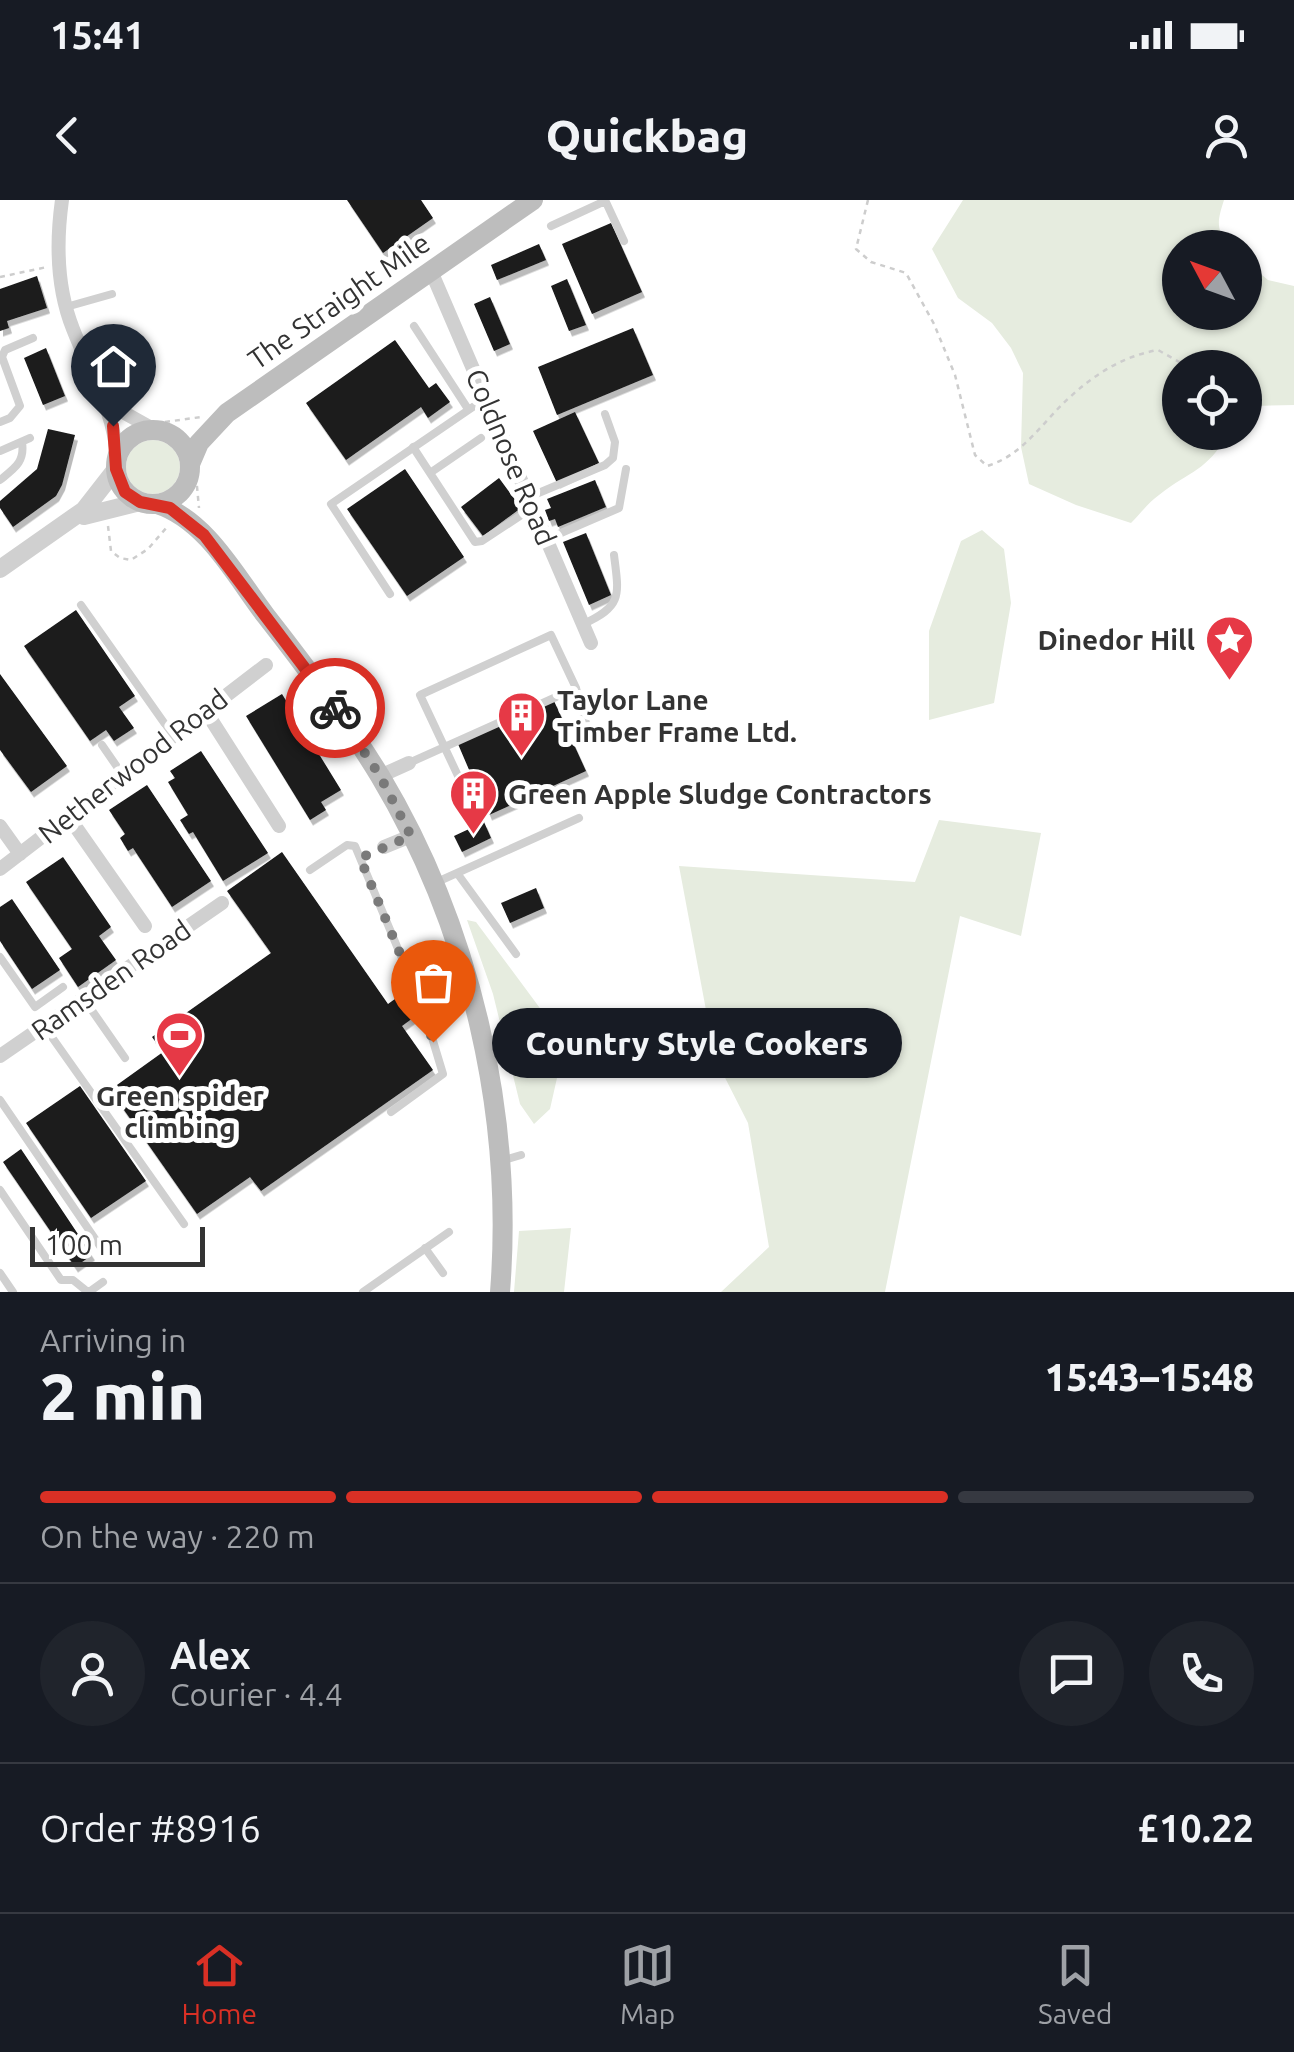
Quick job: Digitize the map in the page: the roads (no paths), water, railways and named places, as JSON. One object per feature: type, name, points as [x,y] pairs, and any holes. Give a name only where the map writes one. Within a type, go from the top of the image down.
[{"type":"main road","name":"The Straight Mile","points":[[191,473],[205,435],[226,413],[533,200]]},
{"type":"main road","name":"The Straight Mile","points":[[157,428],[192,426],[226,413]]},
{"type":"main road","points":[[203,525],[125,492],[117,464],[132,436],[157,428],[184,446],[191,473],[191,504],[380,776],[432,883],[457,948],[486,1058],[500,1161],[500,1292]]},
{"type":"main road","points":[[148,503],[174,498],[191,473]]},
{"type":"street","points":[[0,569],[70,522],[95,500],[117,464],[113,426],[66,307],[58,264],[62,200]]},
{"type":"street","name":"Coldnose Road","points":[[431,271],[591,643]]},
{"type":"street","points":[[101,390],[121,411],[157,428]]},
{"type":"street","points":[[70,522],[108,508],[148,503]]},
{"type":"street","name":"Netherwood Road","points":[[0,870],[266,665]]},
{"type":"street","points":[[204,710],[279,826]]},
{"type":"street","points":[[380,776],[409,763]]},
{"type":"street","points":[[68,816],[145,926]]},
{"type":"street","points":[[0,826],[20,854]]},
{"type":"street","points":[[384,847],[411,836]]},
{"type":"street","name":"Ramsden Road","points":[[0,1056],[222,903]]},
{"type":"lane","points":[[551,226],[605,200],[624,241]]},
{"type":"lane","points":[[66,307],[112,294]]},
{"type":"lane","points":[[414,326],[468,409]]},
{"type":"lane","points":[[0,422],[10,418],[20,406],[2,356],[5,350],[33,338]]},
{"type":"lane","points":[[390,594],[331,504],[486,398]]},
{"type":"lane","points":[[413,448],[475,542],[482,541],[531,502],[613,458],[615,442],[605,414]]},
{"type":"lane","points":[[430,473],[481,438]]},
{"type":"lane","points":[[0,451],[26,440],[19,465],[0,480]]},
{"type":"lane","points":[[547,539],[619,508],[626,469]]},
{"type":"lane","points":[[583,624],[615,603],[614,555]]},
{"type":"lane","points":[[82,605],[172,734]]},
{"type":"lane","points":[[476,812],[420,695],[551,635],[576,688],[590,737]]},
{"type":"lane","points":[[409,763],[576,688]]},
{"type":"lane","points":[[102,745],[122,774]]},
{"type":"lane","points":[[432,883],[579,818]]},
{"type":"lane","points":[[310,870],[347,844],[355,846],[424,1011],[443,1074],[391,1112]]},
{"type":"lane","points":[[360,858],[384,847]]},
{"type":"lane","points":[[457,872],[516,954]]},
{"type":"lane","points":[[0,957],[35,1007],[63,987]]},
{"type":"lane","points":[[84,999],[125,1058]]},
{"type":"lane","points":[[44,1026],[184,1224]]},
{"type":"lane","points":[[0,1100],[102,1249]]},
{"type":"lane","points":[[500,1161],[521,1155]]},
{"type":"lane","points":[[0,1190],[60,1280],[73,1280],[89,1292],[103,1282]]},
{"type":"lane","points":[[362,1292],[448,1232]]},
{"type":"lane","points":[[426,1248],[443,1274]]},
{"type":"lane","points":[[0,1274],[13,1292]]},
{"type":"place","name":"Dinedor Hill","points":[[1230,682]]},
{"type":"place","name":"Taylor Lane Timber Frame Ltd.","points":[[522,758]]},
{"type":"place","name":"Green Apple Sludge Contractors","points":[[473,836]]},
{"type":"place","name":"Country Style Cookers","points":[[433,1042]]},
{"type":"place","name":"Green spider climbing","points":[[180,1078]]}]
